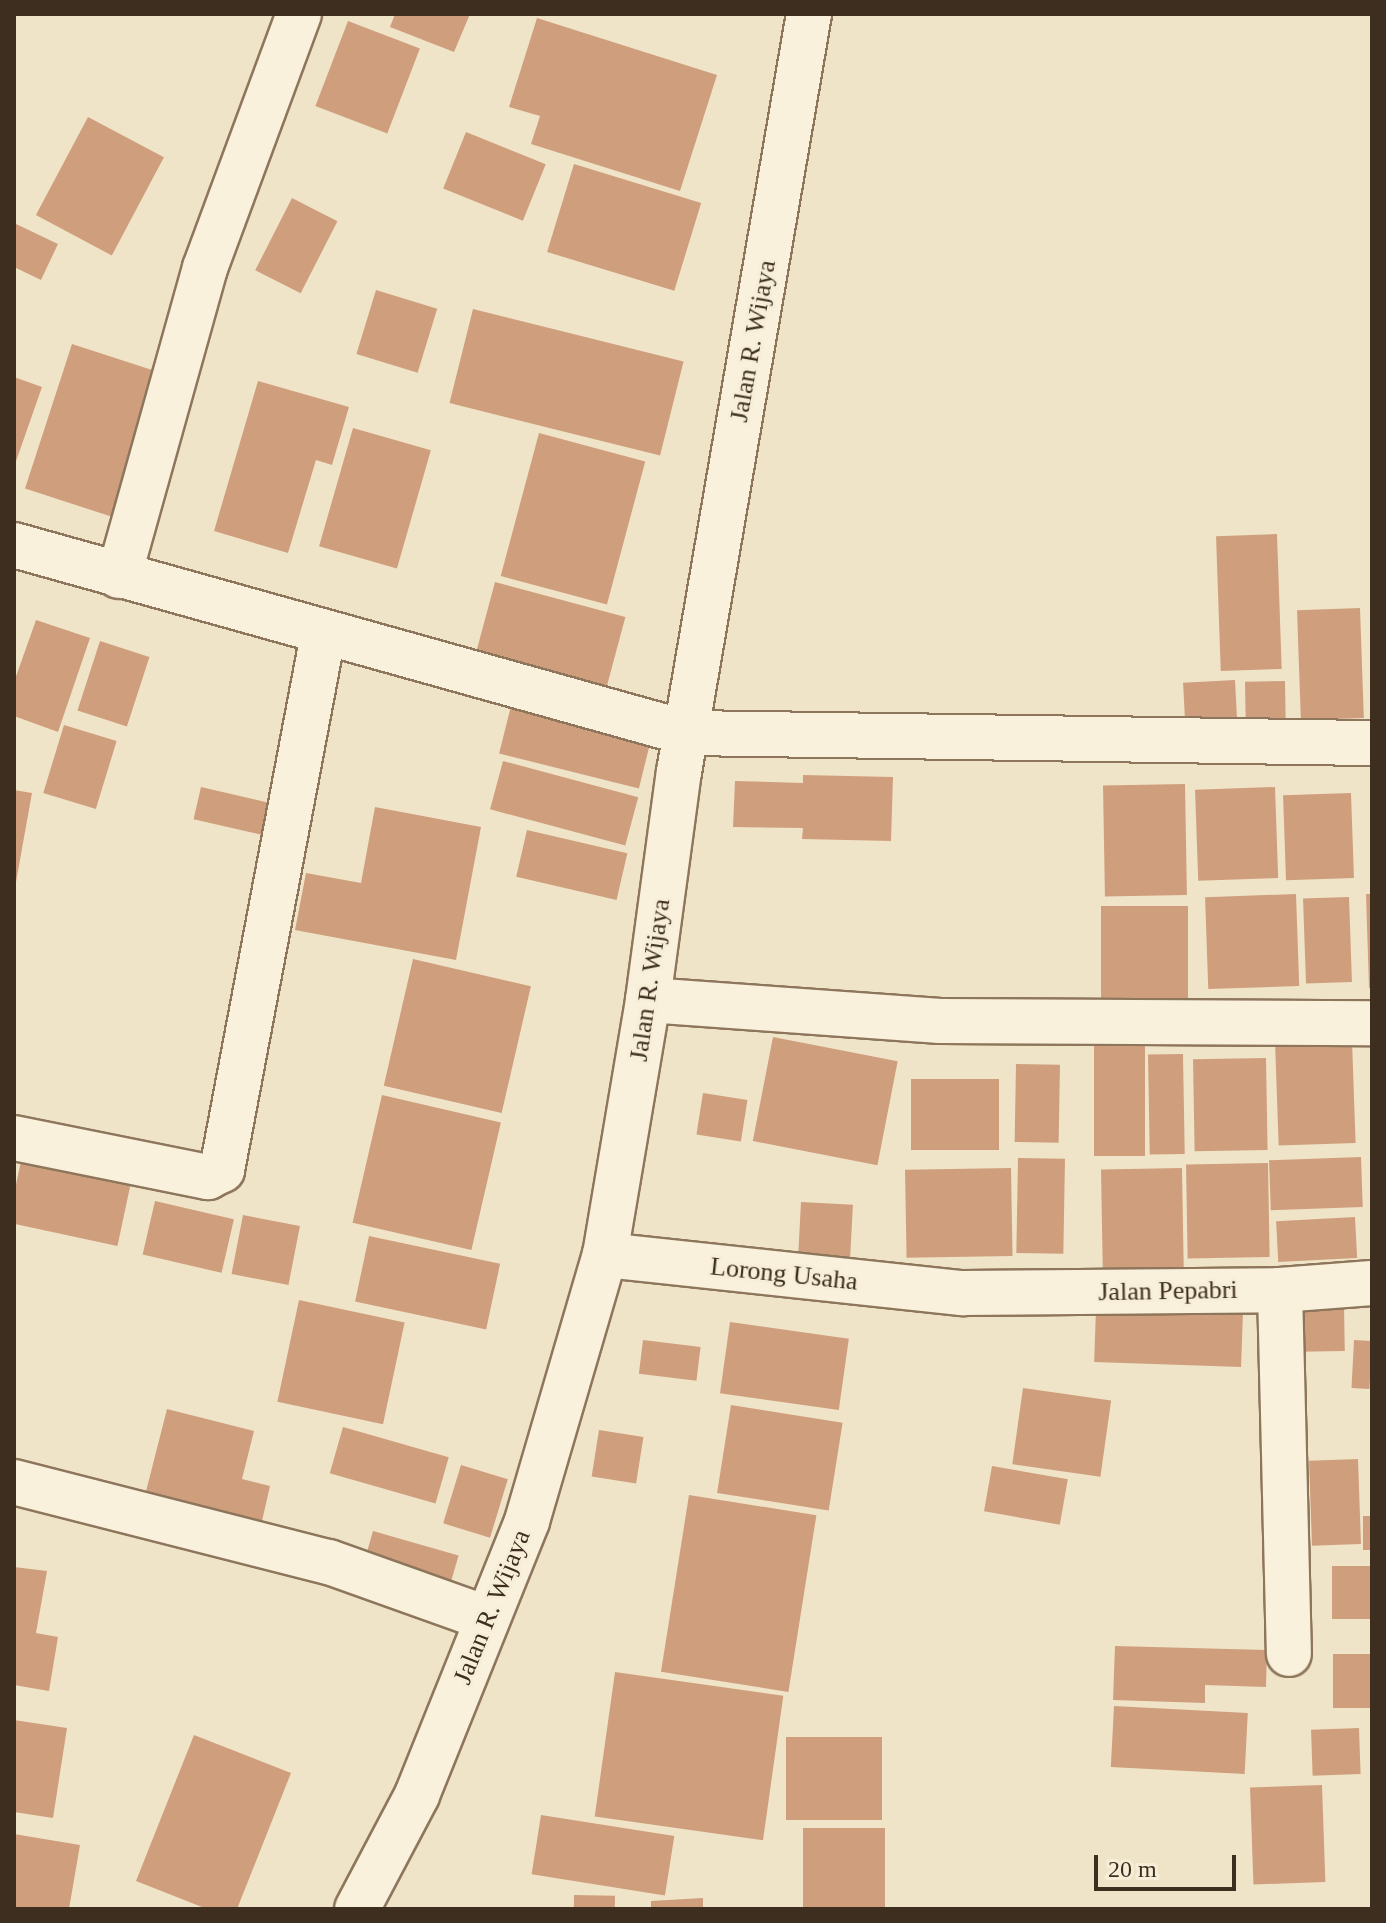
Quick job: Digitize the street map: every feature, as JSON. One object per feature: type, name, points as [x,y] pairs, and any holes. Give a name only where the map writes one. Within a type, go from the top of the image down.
[{"type":"street","points":[[119,576],[205,268],[299,14]]},
{"type":"street","name":"Jalan R. Wijaya","points":[[357,1909],[417,1795],[527,1521],[605,1255],[648,1000],[687,733],[809,14]]},
{"type":"street","points":[[14,545],[323,635],[687,733],[1372,743]]},
{"type":"street","points":[[14,1138],[208,1177],[222,1170],[323,635]]},
{"type":"street","points":[[648,1000],[940,1021],[1372,1023]]},
{"type":"street","name":"Lorong Usaha","points":[[605,1255],[963,1293]]},
{"type":"street","name":"Jalan Pepabri","points":[[963,1293],[1280,1290],[1372,1283]]},
{"type":"street","points":[[1280,1290],[1289,1654]]},
{"type":"street","points":[[14,1482],[329,1562],[486,1618]]},
{"type":"building","points":[[395,14],[470,14],[454,52],[390,27]]},
{"type":"building","points":[[537,18],[717,75],[680,191],[531,144],[540,116],[509,107]]},
{"type":"building","points":[[348,21],[420,49],[387,134],[315,106]]},
{"type":"building","points":[[88,117],[164,157],[112,255],[36,215]]},
{"type":"building","points":[[466,132],[546,164],[523,221],[443,189]]},
{"type":"building","points":[[574,164],[701,203],[674,291],[547,252]]},
{"type":"building","points":[[292,198],[337,221],[301,293],[255,270]]},
{"type":"building","points":[[14,223],[58,244],[41,280],[14,267]]},
{"type":"building","points":[[376,290],[437,309],[418,373],[356,354]]},
{"type":"building","points":[[473,309],[684,361],[660,456],[450,403]]},
{"type":"building","points":[[72,344],[165,374],[118,519],[25,489]]},
{"type":"building","points":[[14,377],[42,387],[14,467]]},
{"type":"building","points":[[258,381],[349,407],[332,465],[316,460],[288,553],[214,531]]},
{"type":"building","points":[[353,428],[431,450],[397,569],[319,546]]},
{"type":"building","points":[[539,433],[645,461],[607,604],[501,576]]},
{"type":"building","points":[[1277,534],[1282,669],[1221,671],[1216,536]]},
{"type":"building","points":[[495,582],[625,617],[607,687],[476,653]]},
{"type":"building","points":[[1360,608],[1364,718],[1301,720],[1297,610]]},
{"type":"building","points":[[36,620],[90,638],[58,732],[14,716],[14,682]]},
{"type":"building","points":[[100,641],[149,657],[127,726],[77,710]]},
{"type":"building","points":[[1235,680],[1237,719],[1185,722],[1183,683]]},
{"type":"building","points":[[1285,681],[1286,724],[1246,725],[1245,682]]},
{"type":"building","points":[[511,706],[651,741],[639,788],[499,754]]},
{"type":"building","points":[[64,725],[117,741],[96,809],[43,793]]},
{"type":"building","points":[[503,761],[638,797],[625,846],[490,809]]},
{"type":"building","points":[[803,775],[893,777],[891,841],[802,839],[803,828],[733,827],[735,781],[803,783]]},
{"type":"building","points":[[1185,784],[1187,895],[1105,896],[1103,785]]},
{"type":"building","points":[[201,787],[271,803],[264,835],[194,819]]},
{"type":"building","points":[[1275,787],[1278,878],[1198,881],[1195,790]]},
{"type":"building","points":[[14,790],[32,793],[16,882],[14,882]]},
{"type":"building","points":[[1351,793],[1354,878],[1286,880],[1283,795]]},
{"type":"building","points":[[375,807],[481,827],[456,960],[295,930],[306,873],[361,883]]},
{"type":"building","points":[[527,830],[627,853],[617,900],[516,877]]},
{"type":"building","points":[[1296,894],[1299,986],[1208,989],[1205,897]]},
{"type":"building","points":[[1366,894],[1372,894],[1372,988],[1369,988]]},
{"type":"building","points":[[1349,897],[1352,982],[1306,984],[1303,899]]},
{"type":"building","points":[[1101,906],[1188,906],[1188,999],[1101,999]]},
{"type":"building","points":[[413,959],[531,986],[502,1113],[384,1086]]},
{"type":"building","points":[[773,1037],[898,1061],[877,1165],[753,1141]]},
{"type":"building","points":[[1352,1040],[1356,1143],[1279,1146],[1275,1043]]},
{"type":"building","points":[[1094,1046],[1145,1046],[1145,1156],[1094,1156]]},
{"type":"building","points":[[1183,1054],[1185,1154],[1150,1155],[1148,1055]]},
{"type":"building","points":[[1266,1058],[1268,1150],[1195,1151],[1193,1059]]},
{"type":"building","points":[[1016,1064],[1060,1065],[1059,1143],[1015,1142]]},
{"type":"building","points":[[911,1079],[999,1079],[999,1150],[911,1150]]},
{"type":"building","points":[[703,1093],[747,1100],[741,1142],[696,1134]]},
{"type":"building","points":[[382,1095],[501,1122],[471,1250],[353,1223]]},
{"type":"building","points":[[1361,1157],[1363,1207],[1271,1210],[1269,1160]]},
{"type":"building","points":[[1018,1158],[1065,1159],[1063,1254],[1016,1253]]},
{"type":"building","points":[[21,1161],[131,1184],[117,1246],[14,1224],[14,1194]]},
{"type":"building","points":[[1268,1163],[1270,1257],[1188,1258],[1186,1164]]},
{"type":"building","points":[[1011,1168],[1013,1256],[907,1258],[905,1170]]},
{"type":"building","points":[[1182,1168],[1184,1268],[1103,1269],[1101,1169]]},
{"type":"building","points":[[155,1201],[234,1219],[222,1273],[143,1255]]},
{"type":"building","points":[[801,1202],[853,1205],[850,1261],[798,1258]]},
{"type":"building","points":[[243,1215],[300,1226],[288,1285],[232,1274]]},
{"type":"building","points":[[1355,1217],[1357,1258],[1278,1262],[1276,1221]]},
{"type":"building","points":[[369,1236],[500,1264],[486,1329],[355,1302]]},
{"type":"building","points":[[299,1300],[405,1322],[383,1424],[277,1402]]},
{"type":"building","points":[[1344,1305],[1345,1351],[1298,1352],[1297,1306]]},
{"type":"building","points":[[1096,1309],[1243,1314],[1241,1367],[1094,1362]]},
{"type":"building","points":[[730,1322],[849,1339],[839,1410],[720,1393]]},
{"type":"building","points":[[643,1340],[701,1347],[696,1381],[639,1374]]},
{"type":"building","points":[[1354,1340],[1372,1341],[1369,1389],[1351,1388]]},
{"type":"building","points":[[1023,1388],[1111,1400],[1100,1477],[1012,1464]]},
{"type":"building","points":[[731,1405],[843,1423],[829,1511],[717,1493]]},
{"type":"building","points":[[167,1409],[254,1431],[242,1479],[270,1486],[260,1530],[143,1503]]},
{"type":"building","points":[[343,1427],[449,1457],[436,1503],[330,1473]]},
{"type":"building","points":[[599,1430],[643,1437],[636,1483],[592,1476]]},
{"type":"building","points":[[1358,1459],[1361,1544],[1312,1546],[1309,1461]]},
{"type":"building","points":[[461,1465],[508,1479],[490,1538],[443,1523]]},
{"type":"building","points":[[992,1466],[1068,1479],[1060,1525],[984,1511]]},
{"type":"building","points":[[689,1495],[816,1515],[788,1692],[661,1672]]},
{"type":"building","points":[[1363,1516],[1372,1516],[1372,1550],[1363,1550]]},
{"type":"building","points":[[373,1531],[459,1556],[449,1588],[364,1564]]},
{"type":"building","points":[[1332,1566],[1372,1566],[1372,1619],[1332,1619]]},
{"type":"building","points":[[14,1567],[47,1571],[36,1633],[58,1637],[49,1691],[14,1685]]},
{"type":"building","points":[[1115,1646],[1267,1650],[1266,1687],[1205,1685],[1205,1703],[1113,1700]]},
{"type":"building","points":[[1333,1654],[1372,1654],[1372,1708],[1333,1708]]},
{"type":"building","points":[[615,1672],[783,1696],[763,1840],[595,1817]]},
{"type":"building","points":[[1114,1706],[1248,1713],[1245,1774],[1111,1767]]},
{"type":"building","points":[[14,1720],[67,1728],[53,1818],[14,1812]]},
{"type":"building","points":[[1359,1728],[1361,1774],[1313,1776],[1311,1730]]},
{"type":"building","points":[[194,1735],[291,1773],[237,1909],[207,1909],[136,1881]]},
{"type":"building","points":[[786,1737],[882,1737],[882,1820],[786,1820]]},
{"type":"building","points":[[1322,1785],[1325,1882],[1253,1884],[1250,1788]]},
{"type":"building","points":[[541,1815],[674,1836],[665,1895],[532,1874]]},
{"type":"building","points":[[803,1828],[885,1828],[885,1909],[803,1909]]},
{"type":"building","points":[[14,1834],[80,1845],[69,1909],[14,1909]]},
{"type":"building","points":[[574,1895],[615,1896],[615,1909],[574,1909]]},
{"type":"building","points":[[703,1898],[703,1909],[651,1909],[651,1901]]}]
